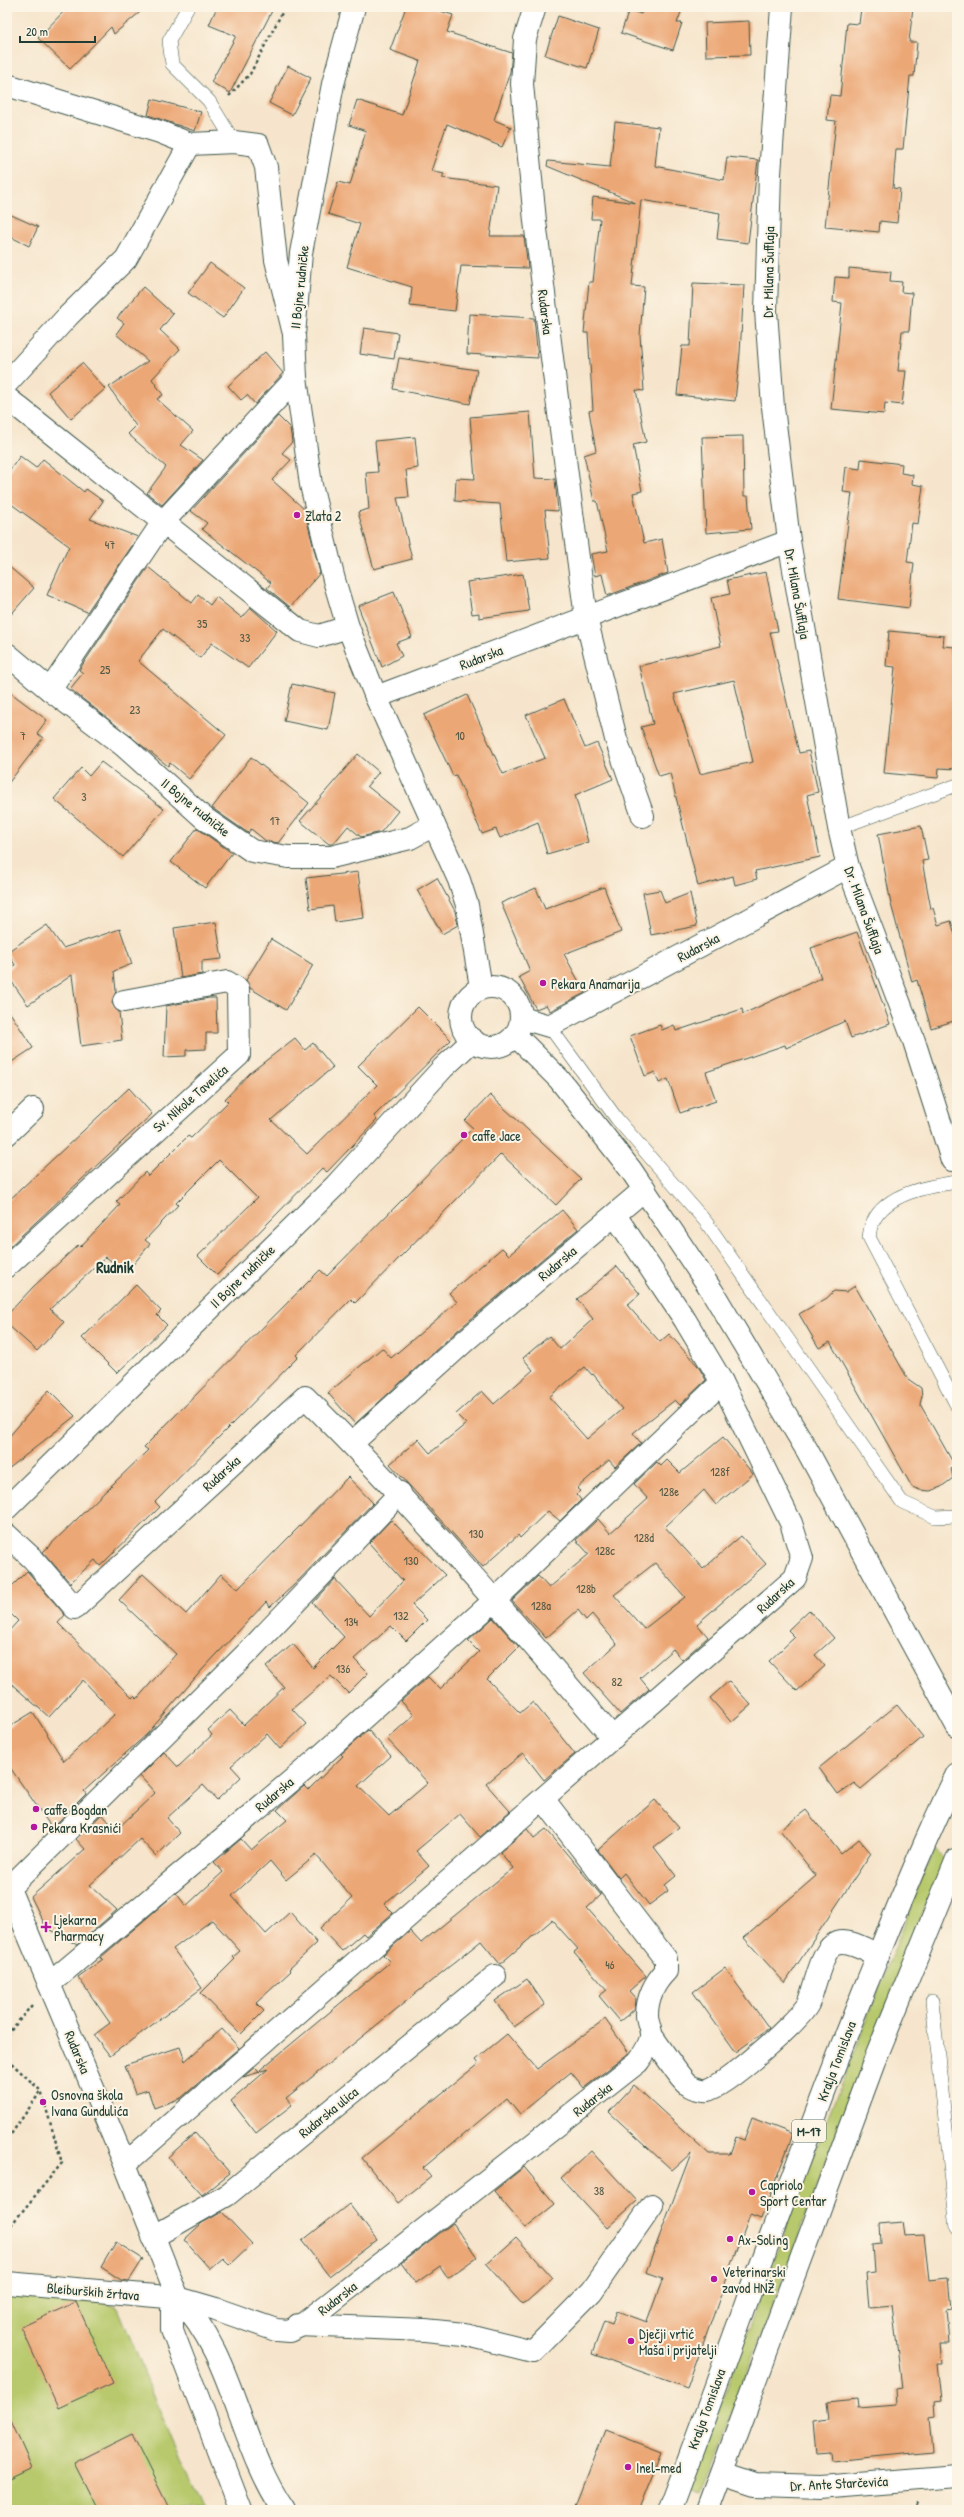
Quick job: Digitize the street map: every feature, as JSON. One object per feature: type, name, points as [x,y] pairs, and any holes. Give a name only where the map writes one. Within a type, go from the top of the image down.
[{"type":"street","name":"II Bojne rudničke","points":[[294,335],[301,253],[333,84],[354,7]]},
{"type":"street","name":"Rudarska","points":[[535,7],[525,39],[522,84],[535,221],[586,618],[616,739],[643,816]]},
{"type":"street","name":"Dr. Milana Šufflaja","points":[[782,7],[770,174],[766,311],[773,407],[789,541],[839,828],[848,867],[914,1041],[955,1168]]},
{"type":"street","name":"II Bojne rudničke","points":[[7,85],[160,132],[190,144],[234,142],[258,145],[266,167],[276,260],[294,335]]},
{"type":"street","points":[[7,383],[68,316],[126,259],[190,144]]},
{"type":"street","points":[[294,335],[296,378],[311,485],[334,580],[348,627],[376,697],[459,880],[467,905],[481,987]]},
{"type":"street","points":[[50,690],[163,522],[296,378]]},
{"type":"street","points":[[7,398],[300,631],[319,636],[348,627]]},
{"type":"street","name":"Rudarska","points":[[376,697],[789,541]]},
{"type":"street","name":"II Bojne rudničke","points":[[7,654],[50,690],[124,746],[204,818],[252,851],[288,857],[331,857],[410,838],[434,825]]},
{"type":"street","name":"Rudarska","points":[[549,1026],[848,867]]},
{"type":"street","name":"Sv. Nikole Tavelića","points":[[7,1266],[239,1055],[238,989],[227,982],[124,1001]]},
{"type":"street","points":[[495,986],[511,994],[521,1009],[518,1027],[499,1046],[481,1045],[466,1033],[461,1014],[469,996],[481,987],[495,986]]},
{"type":"street","points":[[518,1027],[549,1026]]},
{"type":"street","points":[[518,1027],[631,1170],[712,1291],[807,1450],[957,1726]]},
{"type":"street","name":"II Bojne rudničke","points":[[7,1508],[336,1185],[443,1068],[473,1040]]},
{"type":"street","points":[[7,1134],[33,1109]]},
{"type":"street","points":[[615,1215],[644,1189]]},
{"type":"street","name":"Rudarska","points":[[125,2164],[544,1800],[795,1578],[802,1558],[791,1523],[722,1382],[685,1320],[615,1215],[466,1340],[352,1443]]},
{"type":"street","name":"Rudarska","points":[[49,1984],[315,1761],[495,1600],[722,1382]]},
{"type":"street","name":"Rudarska","points":[[7,1535],[33,1559],[75,1608],[305,1397],[400,1493],[495,1600],[613,1738]]},
{"type":"street","name":"Rudarska","points":[[279,2508],[208,2337],[195,2315],[178,2298],[125,2164],[8,1886],[250,1650],[400,1493]]},
{"type":"street","name":"Kralja Tomislava","points":[[670,2510],[766,2245],[878,1955],[930,1829],[957,1774]]},
{"type":"street","points":[[544,1800],[666,1959],[666,1970],[657,1980],[650,1999],[647,2016],[651,2035],[689,2086],[707,2090],[730,2078],[788,2026],[807,2005],[824,1960],[831,1946],[839,1942],[849,1943],[878,1955]]},
{"type":"street","name":"M-17","points":[[708,2510],[874,2062],[957,1859]]},
{"type":"street","name":"Rudarska ulica","points":[[153,2237],[227,2195],[495,1976]]},
{"type":"street","name":"Rudarska","points":[[178,2298],[216,2309],[276,2330],[289,2331],[298,2325],[302,2325],[638,2062],[645,2052],[651,2035]]},
{"type":"street","name":"Rudarska","points":[[298,2325],[425,2330],[464,2334],[533,2351],[592,2291],[652,2204]]},
{"type":"street","name":"Bleiburških žrtava","points":[[7,2283],[178,2298]]},
{"type":"street","points":[[178,2298],[172,2310],[172,2330],[241,2510]]},
{"type":"street","name":"Dr. Ante Starčevića","points":[[722,2474],[755,2485],[820,2487],[957,2476]]},
{"type":"lane","points":[[188,7],[169,41],[172,64],[209,101],[234,142]]},
{"type":"lane","points":[[839,828],[957,785]]},
{"type":"lane","points":[[549,1026],[617,1119],[706,1222],[902,1502],[935,1517],[957,1516]]},
{"type":"lane","points":[[957,1182],[926,1187],[887,1204],[873,1222],[869,1237],[957,1406]]},
{"type":"lane","points":[[932,2002],[957,2228]]},
{"type":"path","points":[[215,111],[250,74],[285,7]]},
{"type":"path","points":[[7,2035],[49,1984]]},
{"type":"path","points":[[7,2059],[41,2091],[62,2163],[7,2230]]},
{"type":"path","points":[[7,2140],[41,2091]]},
{"type":"green space","points":[[934,1848],[946,1860],[916,1929],[861,2070],[701,2496],[689,2492],[797,2197]]},
{"type":"green space","points":[[7,2287],[98,2299],[118,2308],[182,2465],[205,2510],[7,2510]]},
{"type":"building","points":[[68,7],[146,7],[114,34],[111,27],[70,69],[38,38]]},
{"type":"building","points":[[217,7],[274,7],[230,93],[211,82],[236,36],[209,25]]},
{"type":"building","points":[[406,7],[428,7],[453,15],[447,32],[512,53],[510,72],[494,120],[511,127],[502,147],[447,124],[431,171],[444,174],[442,178],[497,185],[490,236],[524,236],[528,268],[461,266],[455,311],[410,306],[412,287],[347,267],[360,224],[328,214],[338,182],[350,185],[366,131],[349,125],[357,100],[402,115],[420,61],[390,50]]},
{"type":"building","points":[[644,7],[683,7],[677,23],[682,23],[673,50],[621,33],[629,10],[641,14]]},
{"type":"building","points":[[870,7],[913,7],[909,42],[917,42],[914,76],[910,76],[903,149],[896,149],[893,188],[900,189],[897,223],[880,221],[879,232],[825,227],[836,121],[827,120],[830,95],[840,96],[847,23],[859,24],[861,8],[870,9]]},
{"type":"building","points":[[558,16],[599,30],[587,68],[545,55]]},
{"type":"building","points":[[749,21],[750,55],[706,56],[705,23]]},
{"type":"building","points":[[288,66],[311,78],[292,115],[269,103]]},
{"type":"building","points":[[152,99],[201,112],[195,131],[148,115]]},
{"type":"building","points":[[615,122],[659,127],[655,166],[724,180],[727,157],[758,160],[748,243],[717,239],[720,213],[641,200],[632,286],[644,287],[640,335],[644,391],[636,390],[646,442],[633,445],[642,491],[633,493],[644,543],[662,539],[668,573],[607,596],[602,574],[595,576],[591,554],[608,551],[597,501],[594,501],[584,455],[596,451],[589,411],[593,410],[588,333],[584,333],[589,282],[593,282],[600,219],[591,219],[593,197],[636,203],[547,166],[548,161],[610,167]]},
{"type":"building","points":[[7,213],[38,227],[29,246],[7,235]]},
{"type":"building","points":[[210,263],[244,288],[223,318],[188,293]]},
{"type":"building","points":[[849,268],[891,272],[890,281],[902,282],[901,292],[912,293],[909,331],[902,331],[898,371],[906,371],[902,405],[885,403],[884,414],[831,409],[842,303],[833,302],[835,277],[849,278]]},
{"type":"building","points":[[693,283],[744,285],[740,353],[735,401],[677,395],[682,346],[690,346]]},
{"type":"building","points":[[143,287],[173,314],[160,330],[180,349],[152,379],[163,395],[157,399],[193,431],[181,445],[203,460],[162,505],[147,493],[166,467],[128,434],[136,426],[109,387],[148,361],[116,334],[124,323],[117,318]]},
{"type":"building","points":[[469,314],[534,318],[538,358],[467,354]]},
{"type":"building","points":[[364,328],[398,333],[394,359],[360,354]]},
{"type":"building","points":[[265,352],[283,373],[255,404],[247,395],[241,400],[228,386]]},
{"type":"building","points":[[399,358],[477,370],[470,404],[393,389]]},
{"type":"building","points":[[82,363],[105,389],[71,419],[48,392]]},
{"type":"building","points":[[530,412],[535,478],[555,479],[558,511],[545,510],[550,558],[506,562],[500,504],[455,501],[456,478],[475,479],[470,417]]},
{"type":"building","points":[[278,416],[290,428],[292,442],[282,453],[291,460],[272,480],[304,509],[320,573],[290,607],[267,588],[271,583],[202,529],[207,523],[191,511]]},
{"type":"building","points":[[743,436],[744,496],[748,496],[751,529],[706,533],[702,437]]},
{"type":"building","points":[[415,437],[418,468],[406,470],[409,497],[397,498],[412,559],[374,569],[358,512],[369,509],[366,473],[378,472],[375,441]]},
{"type":"building","points":[[20,456],[36,468],[43,459],[84,492],[86,489],[103,501],[90,519],[138,537],[87,612],[47,595],[69,546],[7,501],[7,474]]},
{"type":"building","points":[[861,459],[902,464],[901,473],[913,475],[912,484],[923,486],[918,524],[912,523],[907,562],[914,563],[909,608],[838,599],[852,493],[843,492],[846,467],[860,469]]},
{"type":"building","points":[[7,565],[34,588],[7,619]]},
{"type":"building","points":[[148,567],[192,603],[198,595],[210,605],[216,597],[242,618],[251,608],[277,631],[248,668],[212,643],[200,658],[163,629],[138,661],[226,735],[189,779],[170,763],[168,766],[70,689],[83,673],[79,670]]},
{"type":"building","points":[[766,572],[778,631],[770,632],[799,753],[809,751],[818,792],[807,795],[820,857],[755,871],[757,879],[735,885],[733,876],[698,886],[670,773],[659,776],[641,727],[653,724],[639,666],[721,646],[711,598],[730,594],[727,580]],"holes":[[[734,680],[753,762],[700,774],[674,694]]]},
{"type":"building","points":[[523,574],[529,611],[479,618],[479,613],[472,614],[467,582]]},
{"type":"building","points":[[394,592],[412,637],[396,643],[402,656],[382,667],[358,606]]},
{"type":"building","points":[[889,631],[944,636],[943,646],[955,647],[957,695],[955,695],[952,735],[957,735],[957,769],[939,768],[938,778],[884,773],[895,667],[886,666]]},
{"type":"building","points":[[292,684],[335,693],[328,730],[284,721]]},
{"type":"building","points":[[7,690],[47,720],[37,733],[43,738],[7,785]]},
{"type":"building","points":[[467,695],[503,774],[545,758],[526,715],[564,699],[585,748],[597,743],[613,779],[575,795],[588,842],[547,854],[538,822],[500,838],[496,829],[482,834],[456,775],[453,776],[424,715]]},
{"type":"building","points":[[358,754],[379,772],[367,786],[398,811],[381,832],[361,837],[348,826],[333,844],[329,844],[300,821]]},
{"type":"building","points":[[251,757],[309,803],[278,843],[266,841],[251,829],[248,833],[212,808]]},
{"type":"building","points":[[101,762],[164,809],[123,857],[54,799],[81,768],[89,776]]},
{"type":"building","points":[[921,826],[928,860],[922,861],[931,909],[933,908],[938,925],[951,921],[957,942],[957,1020],[931,1028],[917,980],[912,982],[891,904],[878,834]]},
{"type":"building","points":[[197,828],[232,853],[205,888],[171,862]]},
{"type":"building","points":[[358,872],[364,918],[335,922],[333,906],[310,909],[306,878]]},
{"type":"building","points":[[437,878],[455,911],[458,925],[442,934],[417,890]]},
{"type":"building","points":[[604,887],[621,932],[564,954],[585,993],[550,1011],[546,1005],[536,1009],[519,977],[530,971],[501,903],[536,888],[545,909]]},
{"type":"building","points":[[660,890],[665,903],[690,893],[697,926],[651,935],[643,893]]},
{"type":"building","points":[[216,922],[222,959],[202,961],[202,974],[181,978],[174,928]]},
{"type":"building","points":[[47,925],[63,948],[120,929],[132,964],[114,971],[116,991],[112,1003],[119,1012],[122,1040],[81,1046],[72,975],[28,1005],[7,975],[7,971],[15,965],[7,952]]},
{"type":"building","points":[[857,932],[890,1024],[851,1038],[845,1021],[786,1048],[785,1045],[706,1072],[716,1101],[680,1113],[668,1079],[659,1083],[655,1072],[645,1076],[630,1036],[660,1025],[662,1030],[674,1025],[676,1031],[742,1009],[743,1014],[821,978],[811,948]]},
{"type":"building","points":[[271,939],[313,965],[286,1010],[250,988],[246,980]]},
{"type":"building","points":[[216,998],[217,1033],[206,1033],[206,1049],[186,1050],[186,1056],[164,1057],[166,1006]]},
{"type":"building","points":[[418,1007],[451,1040],[374,1116],[377,1120],[327,1172],[322,1168],[217,1275],[198,1256],[257,1198],[219,1160],[176,1203],[178,1205],[145,1240],[150,1244],[126,1273],[106,1257],[50,1309],[64,1322],[37,1351],[7,1324],[7,1315],[33,1287],[78,1245],[80,1247],[120,1205],[116,1202],[145,1172],[148,1176],[188,1136],[191,1138],[228,1102],[225,1099],[250,1073],[295,1038],[305,1050],[313,1043],[333,1067],[271,1120],[307,1154],[377,1085],[358,1066]]},
{"type":"building","points":[[7,1008],[33,1048],[7,1065]]},
{"type":"building","points":[[129,1088],[152,1114],[7,1249],[7,1202]]},
{"type":"building","points":[[490,1095],[581,1179],[556,1205],[501,1154],[355,1303],[351,1299],[296,1355],[298,1357],[155,1502],[160,1507],[100,1566],[95,1560],[70,1583],[43,1552],[148,1450],[144,1447],[320,1270],[327,1276],[473,1128],[465,1121]]},
{"type":"building","points":[[562,1210],[578,1229],[458,1330],[355,1424],[328,1393],[382,1348],[391,1358],[457,1302],[449,1293],[502,1248],[509,1255]]},
{"type":"building","points":[[617,1266],[640,1294],[627,1305],[660,1342],[669,1334],[698,1366],[706,1380],[680,1405],[675,1400],[633,1433],[641,1443],[615,1467],[609,1460],[577,1488],[581,1491],[577,1495],[581,1500],[560,1521],[548,1511],[520,1538],[518,1535],[483,1567],[390,1464],[418,1439],[430,1453],[466,1424],[456,1414],[482,1391],[494,1404],[533,1370],[523,1358],[549,1336],[560,1349],[593,1319],[577,1299]],"holes":[[[585,1367],[592,1375],[593,1374],[622,1409],[587,1439],[549,1397]]]},
{"type":"building","points":[[136,1285],[161,1311],[157,1315],[167,1325],[117,1373],[82,1338]]},
{"type":"building","points":[[855,1286],[908,1379],[921,1388],[922,1396],[920,1404],[955,1466],[951,1469],[953,1478],[941,1487],[930,1491],[912,1487],[830,1342],[819,1348],[799,1314],[827,1298],[834,1291],[846,1292]]},
{"type":"building","points":[[49,1390],[75,1416],[7,1470],[7,1439]]},
{"type":"building","points":[[723,1437],[753,1474],[716,1505],[704,1490],[665,1527],[703,1569],[741,1536],[766,1564],[697,1624],[708,1637],[682,1660],[673,1649],[640,1678],[649,1689],[620,1714],[584,1673],[617,1644],[592,1614],[586,1620],[578,1610],[546,1638],[512,1601],[538,1576],[549,1588],[589,1554],[576,1540],[598,1519],[610,1533],[648,1499],[634,1484],[657,1462],[661,1466],[667,1460],[680,1473]],"holes":[[[655,1563],[685,1597],[644,1629],[614,1595]]]},
{"type":"building","points":[[348,1477],[373,1503],[295,1584],[270,1607],[266,1602],[202,1670],[147,1734],[84,1791],[86,1794],[52,1828],[7,1763],[7,1728],[33,1712],[64,1761],[115,1714],[83,1680],[49,1717],[7,1680],[7,1633],[18,1621],[7,1610],[7,1591],[27,1571],[65,1615],[58,1623],[132,1698],[134,1696],[137,1699],[176,1654],[119,1600],[143,1574],[186,1614],[221,1574],[238,1589]]},
{"type":"building","points":[[391,1520],[445,1575],[412,1605],[427,1620],[406,1641],[391,1626],[354,1659],[368,1673],[348,1693],[331,1676],[292,1709],[306,1724],[280,1749],[267,1734],[231,1766],[241,1777],[217,1800],[203,1785],[167,1818],[180,1833],[156,1856],[140,1839],[90,1885],[117,1910],[77,1945],[46,1927],[31,1897],[85,1849],[76,1839],[102,1814],[116,1830],[155,1793],[140,1776],[164,1752],[178,1767],[212,1735],[208,1730],[230,1710],[244,1725],[284,1687],[266,1667],[293,1644],[313,1668],[344,1637],[313,1603],[335,1579],[369,1616],[403,1581],[369,1543]]},
{"type":"building","points":[[809,1610],[834,1638],[815,1655],[825,1666],[797,1691],[769,1661],[795,1637],[788,1630]]},
{"type":"building","points":[[493,1618],[519,1647],[487,1679],[520,1713],[533,1702],[575,1754],[544,1780],[523,1753],[486,1784],[510,1811],[480,1837],[460,1814],[416,1851],[429,1866],[384,1904],[393,1913],[366,1936],[363,1933],[342,1951],[320,1928],[352,1898],[316,1855],[286,1880],[270,1861],[232,1896],[266,1934],[290,1912],[317,1943],[289,1969],[291,1971],[256,2003],[264,2011],[241,2034],[201,1993],[235,1959],[233,1957],[240,1951],[212,1920],[173,1949],[202,1988],[110,2056],[94,2035],[110,2023],[78,1977],[103,1959],[100,1958],[176,1893],[186,1906],[223,1872],[214,1862],[241,1839],[251,1850],[287,1820],[277,1810],[304,1786],[308,1790],[343,1756],[341,1754],[368,1730],[391,1756],[358,1786],[389,1816],[428,1783],[387,1739],[414,1715],[401,1701],[428,1677],[440,1689],[479,1652],[468,1641]]},
{"type":"building","points":[[729,1681],[751,1705],[731,1722],[710,1698]]},
{"type":"building","points":[[897,1705],[923,1737],[861,1789],[854,1783],[838,1794],[819,1768]]},
{"type":"building","points":[[655,1800],[679,1828],[654,1847],[676,1876],[665,1885],[668,1891],[649,1905],[624,1873],[619,1878],[598,1850]]},
{"type":"building","points":[[806,1810],[841,1854],[859,1839],[871,1853],[785,1983],[744,1938],[816,1876],[780,1830]]},
{"type":"building","points":[[527,1829],[534,1838],[546,1829],[601,1895],[587,1908],[646,1976],[629,1991],[636,1999],[635,2009],[620,2021],[599,1996],[607,1990],[574,1952],[578,1949],[552,1920],[500,1964],[481,1941],[286,2098],[292,2105],[256,2133],[231,2101],[268,2069],[260,2070],[390,1962],[383,1955],[410,1931],[421,1943],[513,1868],[500,1852]]},
{"type":"building","points":[[725,1968],[769,2028],[736,2052],[693,1992]]},
{"type":"building","points":[[527,1979],[545,2005],[514,2027],[495,2001]]},
{"type":"building","points":[[605,2019],[629,2053],[584,2088],[571,2072],[520,2114],[507,2098],[423,2168],[431,2177],[398,2203],[362,2158],[478,2064],[475,2060],[507,2034],[537,2069]]},
{"type":"building","points":[[222,2029],[239,2048],[181,2098],[154,2108],[148,2090],[135,2094],[125,2065],[180,2047],[185,2061]]},
{"type":"building","points":[[255,2067],[260,2072],[243,2077]]},
{"type":"building","points":[[634,2085],[709,2154],[730,2154],[736,2137],[744,2140],[752,2118],[793,2134],[761,2219],[750,2215],[687,2388],[592,2354],[604,2321],[612,2324],[617,2311],[647,2322],[663,2278],[646,2272],[691,2153],[672,2170],[609,2112]]},
{"type":"building","points":[[195,2133],[230,2173],[202,2195],[168,2157]]},
{"type":"building","points":[[591,2151],[637,2201],[607,2228],[561,2178]]},
{"type":"building","points":[[524,2167],[555,2204],[525,2228],[494,2191]]},
{"type":"building","points":[[349,2204],[377,2240],[329,2276],[302,2241]]},
{"type":"building","points":[[222,2212],[252,2244],[230,2265],[223,2258],[210,2269],[184,2240],[202,2223]]},
{"type":"building","points":[[902,2222],[904,2236],[924,2235],[929,2280],[949,2278],[952,2309],[946,2310],[949,2344],[940,2344],[942,2363],[937,2363],[941,2400],[935,2401],[936,2417],[930,2418],[933,2451],[831,2461],[830,2453],[816,2454],[813,2423],[829,2421],[827,2402],[858,2399],[859,2408],[897,2405],[896,2389],[902,2388],[892,2305],[869,2307],[866,2274],[875,2273],[873,2244],[881,2243],[880,2224]]},
{"type":"building","points":[[453,2223],[477,2257],[448,2278],[440,2266],[416,2283],[401,2263]]},
{"type":"building","points":[[516,2237],[553,2278],[523,2305],[486,2264]]},
{"type":"building","points":[[116,2242],[143,2259],[129,2281],[121,2280],[101,2267]]},
{"type":"building","points":[[76,2302],[113,2383],[58,2408],[21,2327]]},
{"type":"building","points":[[7,2412],[32,2468],[7,2480]]},
{"type":"building","points":[[605,2430],[662,2452],[639,2510],[574,2510]]},
{"type":"building","points":[[132,2434],[170,2510],[98,2510],[74,2463]]},
{"type":"place","name":"Zlata 2","points":[[297,515]]},
{"type":"place","name":"Pekara Anamarija","points":[[543,983]]},
{"type":"place","name":"caffe Jace","points":[[464,1135]]},
{"type":"place","name":"caffe Bogdan","points":[[36,1809]]},
{"type":"place","name":"Pekara Krasnići","points":[[34,1827]]},
{"type":"place","name":"Ljekarna Pharmacy","points":[[46,1927]]},
{"type":"place","name":"Osnovna škola Ivana Gundulića","points":[[43,2102]]},
{"type":"place","name":"Capriolo Sport Centar","points":[[752,2192]]},
{"type":"place","name":"Ax-Soling","points":[[730,2239]]},
{"type":"place","name":"Veterinarski zavod HNŽ","points":[[714,2279]]},
{"type":"place","name":"Dječji vrtić Maša i prijatelji","points":[[631,2341]]},
{"type":"place","name":"Inel-med","points":[[628,2467]]},
{"type":"district","name":"Rudnik","points":[[115,1267]]}]
